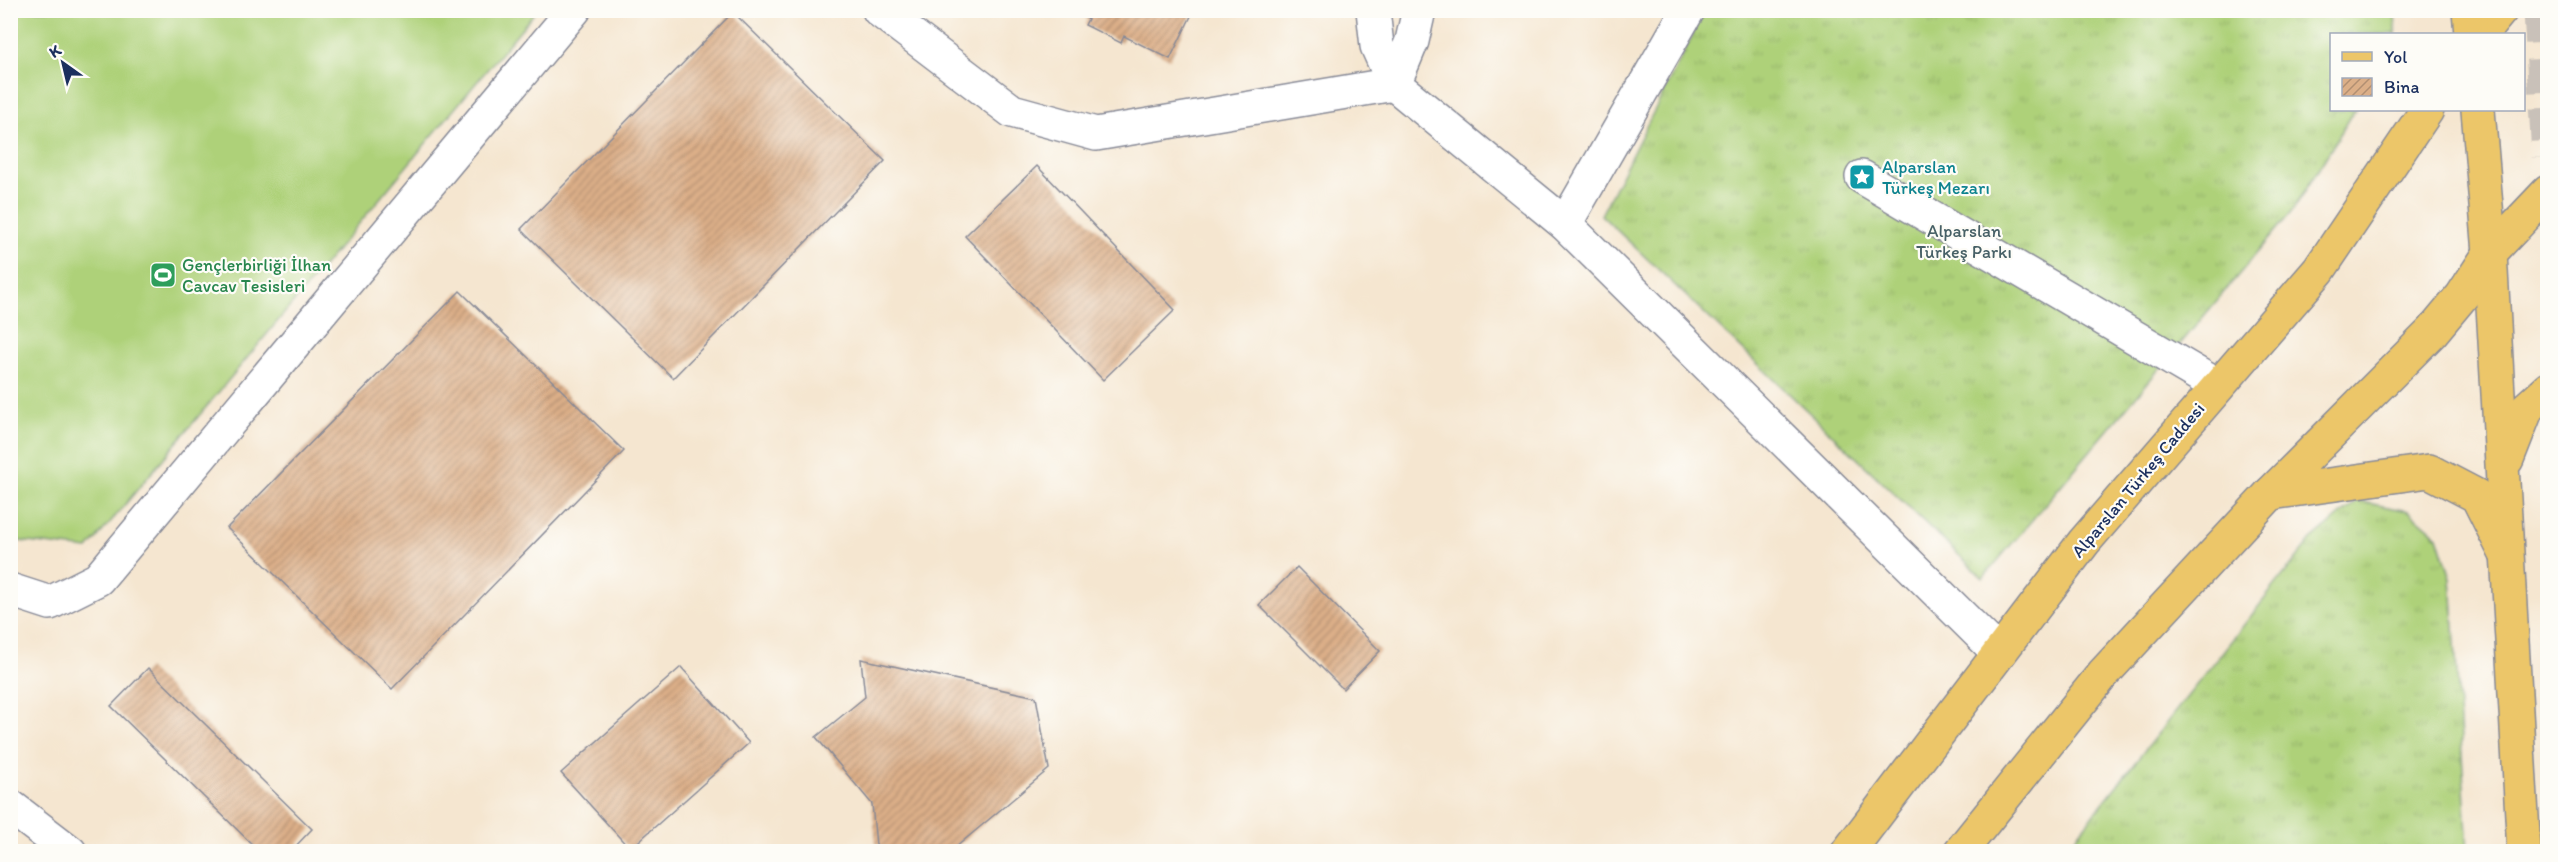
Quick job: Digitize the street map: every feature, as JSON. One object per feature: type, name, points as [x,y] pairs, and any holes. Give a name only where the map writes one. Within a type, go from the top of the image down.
[{"type":"main road","points":[[2469,10],[2471,33]]},
{"type":"main road","points":[[2482,33],[2501,10]]},
{"type":"main road","name":"Alparslan Türkeş Caddesi","points":[[1848,852],[2084,542],[2319,270],[2426,111]]},
{"type":"main road","points":[[2478,111],[2490,253],[2524,852]]},
{"type":"main road","points":[[1960,852],[2103,674],[2271,493],[2433,332],[2462,296],[2490,253],[2547,192]]},
{"type":"main road","points":[[2503,469],[2527,408],[2547,389]]},
{"type":"main road","points":[[2271,493],[2350,480],[2429,471],[2477,496],[2506,554]]},
{"type":"street","points":[[10,591],[50,603],[98,579],[574,10]]},
{"type":"street","points":[[879,10],[1012,111],[1096,134],[1394,84]]},
{"type":"street","points":[[1373,10],[1377,46],[1394,84],[1565,224],[1999,653]]},
{"type":"street","points":[[1394,84],[1412,41],[1419,10]]},
{"type":"street","points":[[1565,224],[1688,10]]},
{"type":"street","points":[[1862,177],[2218,386]]},
{"type":"street","points":[[10,806],[70,852]]},
{"type":"green space","name":"Gençlerbirliği İlhan Cavcav Tesisleri","points":[[11,10],[536,11],[88,549],[11,540]]},
{"type":"green space","name":"Alparslan Türkeş Parkı","points":[[1705,11],[2395,11],[2396,33],[2330,33],[2330,111],[2354,111],[2294,209],[1983,578],[1601,215]]},
{"type":"green space","points":[[2357,501],[2409,511],[2438,536],[2451,578],[2468,851],[2065,851],[2311,540]]},
{"type":"building","points":[[1071,10],[1194,10],[1170,59],[1124,36],[1121,43],[1085,25],[1088,19]]},
{"type":"building","points":[[733,12],[885,161],[673,378],[521,229]]},
{"type":"building","points":[[1037,166],[1175,310],[1103,380],[965,236]]},
{"type":"building","points":[[460,291],[624,451],[392,689],[227,528]]},
{"type":"building","points":[[1297,567],[1380,651],[1343,689],[1259,605]]},
{"type":"building","points":[[861,659],[1036,697],[1049,769],[950,852],[897,852],[876,845],[872,804],[816,737],[865,697]]},
{"type":"building","points":[[681,667],[749,743],[630,849],[561,773]]},
{"type":"building","points":[[148,668],[312,829],[290,852],[260,852],[111,706]]},
{"type":"tunnel","points":[[2540,10],[2548,157]]},
{"type":"place","name":"Alparslan Türkeş Mezarı","points":[[1862,177]]},
{"type":"place","name":"Gençlerbirliği İlhan Cavcav Tesisleri","points":[[163,275]]}]
